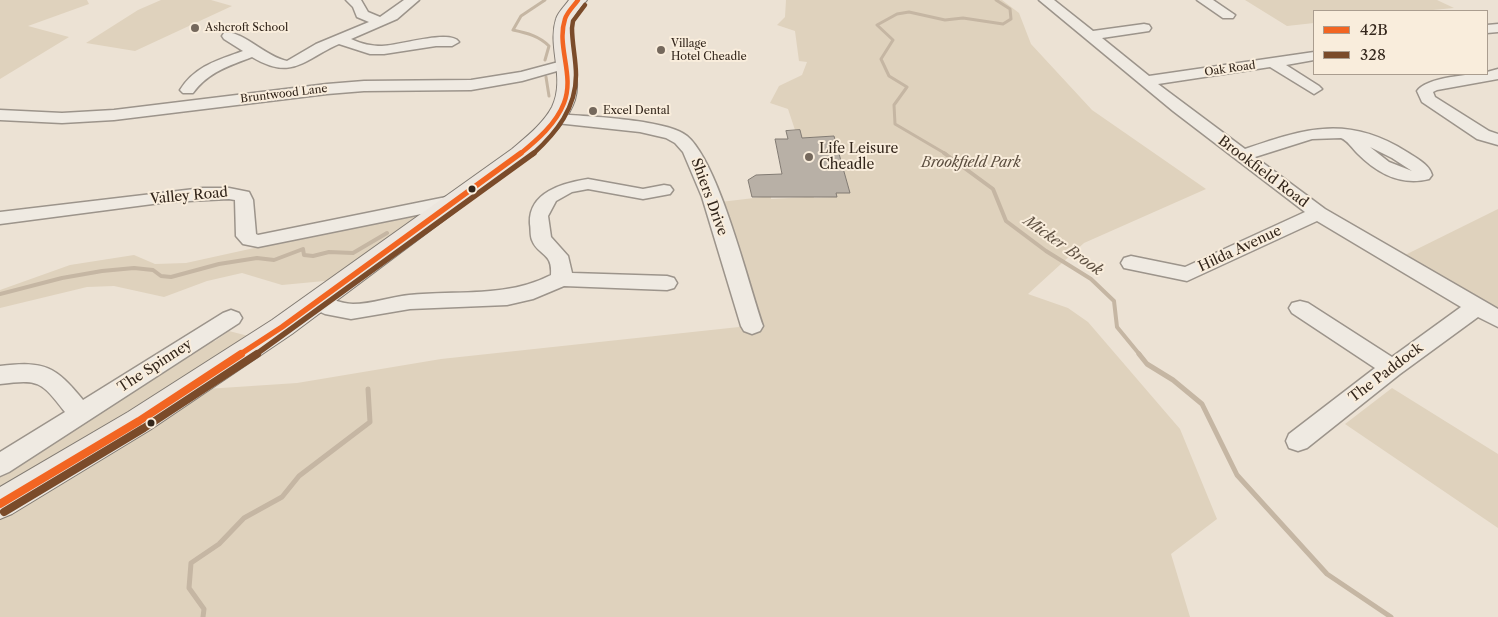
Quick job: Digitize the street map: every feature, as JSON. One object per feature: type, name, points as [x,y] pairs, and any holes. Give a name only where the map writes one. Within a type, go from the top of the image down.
[{"type":"main road","points":[[0,504],[139,421],[316,302],[520,154],[540,136],[564,102],[567,90],[563,36],[565,17],[578,0]]},
{"type":"street","points":[[353,0],[359,6],[362,14],[380,22]]},
{"type":"street","points":[[229,36],[241,42],[252,52],[277,63],[294,64],[339,39],[380,22],[402,10],[412,0]]},
{"type":"street","name":"Brookfield Road","points":[[1046,0],[1146,81],[1318,213],[1498,319]]},
{"type":"street","points":[[1204,0],[1228,16]]},
{"type":"street","points":[[1090,36],[1144,28]]},
{"type":"street","points":[[339,39],[354,47],[368,50],[452,42]]},
{"type":"street","points":[[188,90],[192,81],[201,74],[252,52]]},
{"type":"street","name":"Oak Road","points":[[1146,81],[1313,56]]},
{"type":"street","points":[[1272,62],[1314,89]]},
{"type":"street","name":"Bruntwood Lane","points":[[0,115],[62,118],[114,115],[328,89],[364,86],[471,85],[522,76],[566,64]]},
{"type":"street","points":[[1498,74],[1432,86],[1425,91],[1428,99],[1484,135],[1498,140]]},
{"type":"street","name":"Shiers Drive","points":[[553,119],[663,132],[680,138],[688,145],[705,180],[752,326]]},
{"type":"street","points":[[1242,156],[1314,133],[1351,137]]},
{"type":"street","points":[[561,279],[563,265],[556,252],[541,239],[539,216],[549,198],[567,188],[588,184],[642,194],[664,190]]},
{"type":"street","name":"Valley Road","points":[[0,218],[185,194],[234,192],[240,194],[244,200],[246,236],[250,240],[258,241],[456,200]]},
{"type":"street","name":"Hilda Avenue","points":[[1131,263],[1187,274],[1318,213]]},
{"type":"street","points":[[316,302],[340,311],[360,312],[409,302],[476,302],[544,290],[561,279],[667,283]]},
{"type":"street","name":"The Paddock","points":[[1298,441],[1392,368],[1476,307]]},
{"type":"street","points":[[1300,308],[1392,368]]},
{"type":"street","name":"The Spinney","points":[[0,465],[230,318]]},
{"type":"street","points":[[0,375],[29,371],[50,377],[80,414]]},
{"type":"green space","points":[[0,0],[87,0],[89,4],[28,26],[69,37],[0,79]]},
{"type":"green space","points":[[161,0],[211,0],[232,6],[135,51],[86,43],[138,10]]},
{"type":"green space","name":"Brookfield Park","points":[[786,0],[1002,0],[1019,13],[1031,44],[1092,110],[1206,189],[1084,243],[1028,294],[1068,308],[1088,322],[1180,429],[1217,519],[1171,554],[1190,617],[0,617],[0,518],[206,389],[297,383],[441,359],[739,327],[748,316],[712,203],[771,196],[771,199],[807,197],[813,194],[814,198],[836,197],[836,193],[849,193],[834,136],[802,138],[800,130],[795,130],[788,109],[770,103],[779,86],[802,75],[807,62],[799,61],[795,31],[777,25],[785,17]]},
{"type":"green space","points":[[1245,0],[1437,0],[1454,8],[1433,10],[1313,10],[1313,23],[1287,26]]},
{"type":"green space","points":[[1498,209],[1498,311],[1403,256]]},
{"type":"green space","points":[[427,210],[335,280],[282,285],[242,273],[207,281],[164,297],[114,286],[87,287],[0,308],[0,290],[70,265],[134,255],[155,264],[186,263]]},
{"type":"green space","points":[[229,331],[252,337],[0,489],[0,473],[107,409],[207,342],[215,341]]},
{"type":"green space","points":[[1392,388],[1498,454],[1498,528],[1345,424]]},
{"type":"building","name":"Life Leisure Cheadle","points":[[800,130],[802,138],[834,136],[850,193],[836,193],[837,197],[752,197],[748,180],[756,175],[782,174],[775,139],[788,139],[786,131]]},
{"type":"waterway","points":[[545,0],[521,16],[513,30],[532,35],[549,46],[545,60]]},
{"type":"waterway","name":"Micker Brook","points":[[946,154],[895,124],[894,105],[907,87],[889,76],[881,59],[893,40],[877,25],[897,14],[909,12],[945,20],[963,18],[1003,24],[1011,19],[1010,9],[996,0]]},
{"type":"waterway","points":[[546,77],[549,96]]},
{"type":"waterway","name":"Micker Brook","points":[[944,153],[993,189],[1006,221],[1046,251],[1091,279],[1114,301],[1117,327],[1140,355]]},
{"type":"waterway","points":[[0,294],[62,278],[102,271],[134,268],[153,270],[161,276],[171,277],[219,264],[257,258],[274,260],[303,249],[304,255],[313,256],[329,252],[353,253],[387,233]]},
{"type":"waterway","name":"Micker Brook","points":[[1139,354],[1147,364],[1173,380],[1202,404],[1237,475],[1327,574],[1391,617]]},
{"type":"waterway","points":[[203,617],[204,609],[189,588],[191,563],[219,544],[244,518],[282,497],[299,476],[370,422],[368,389]]},
{"type":"transit line","name":"42B","points":[[0,504],[139,421],[282,327],[520,154],[552,123],[565,101],[568,80],[562,39],[563,29],[566,16],[578,0]]},
{"type":"transit line","name":"328","points":[[4,512],[144,428],[287,334],[526,161],[562,123],[573,101],[576,88],[576,74],[572,28],[573,21],[585,5]]},
{"type":"place","name":"Ashcroft School","points":[[195,28]]},
{"type":"place","name":"Village Hotel Cheadle","points":[[661,50]]},
{"type":"place","name":"Excel Dental","points":[[593,111]]},
{"type":"place","name":"Life Leisure Cheadle","points":[[809,157]]}]
